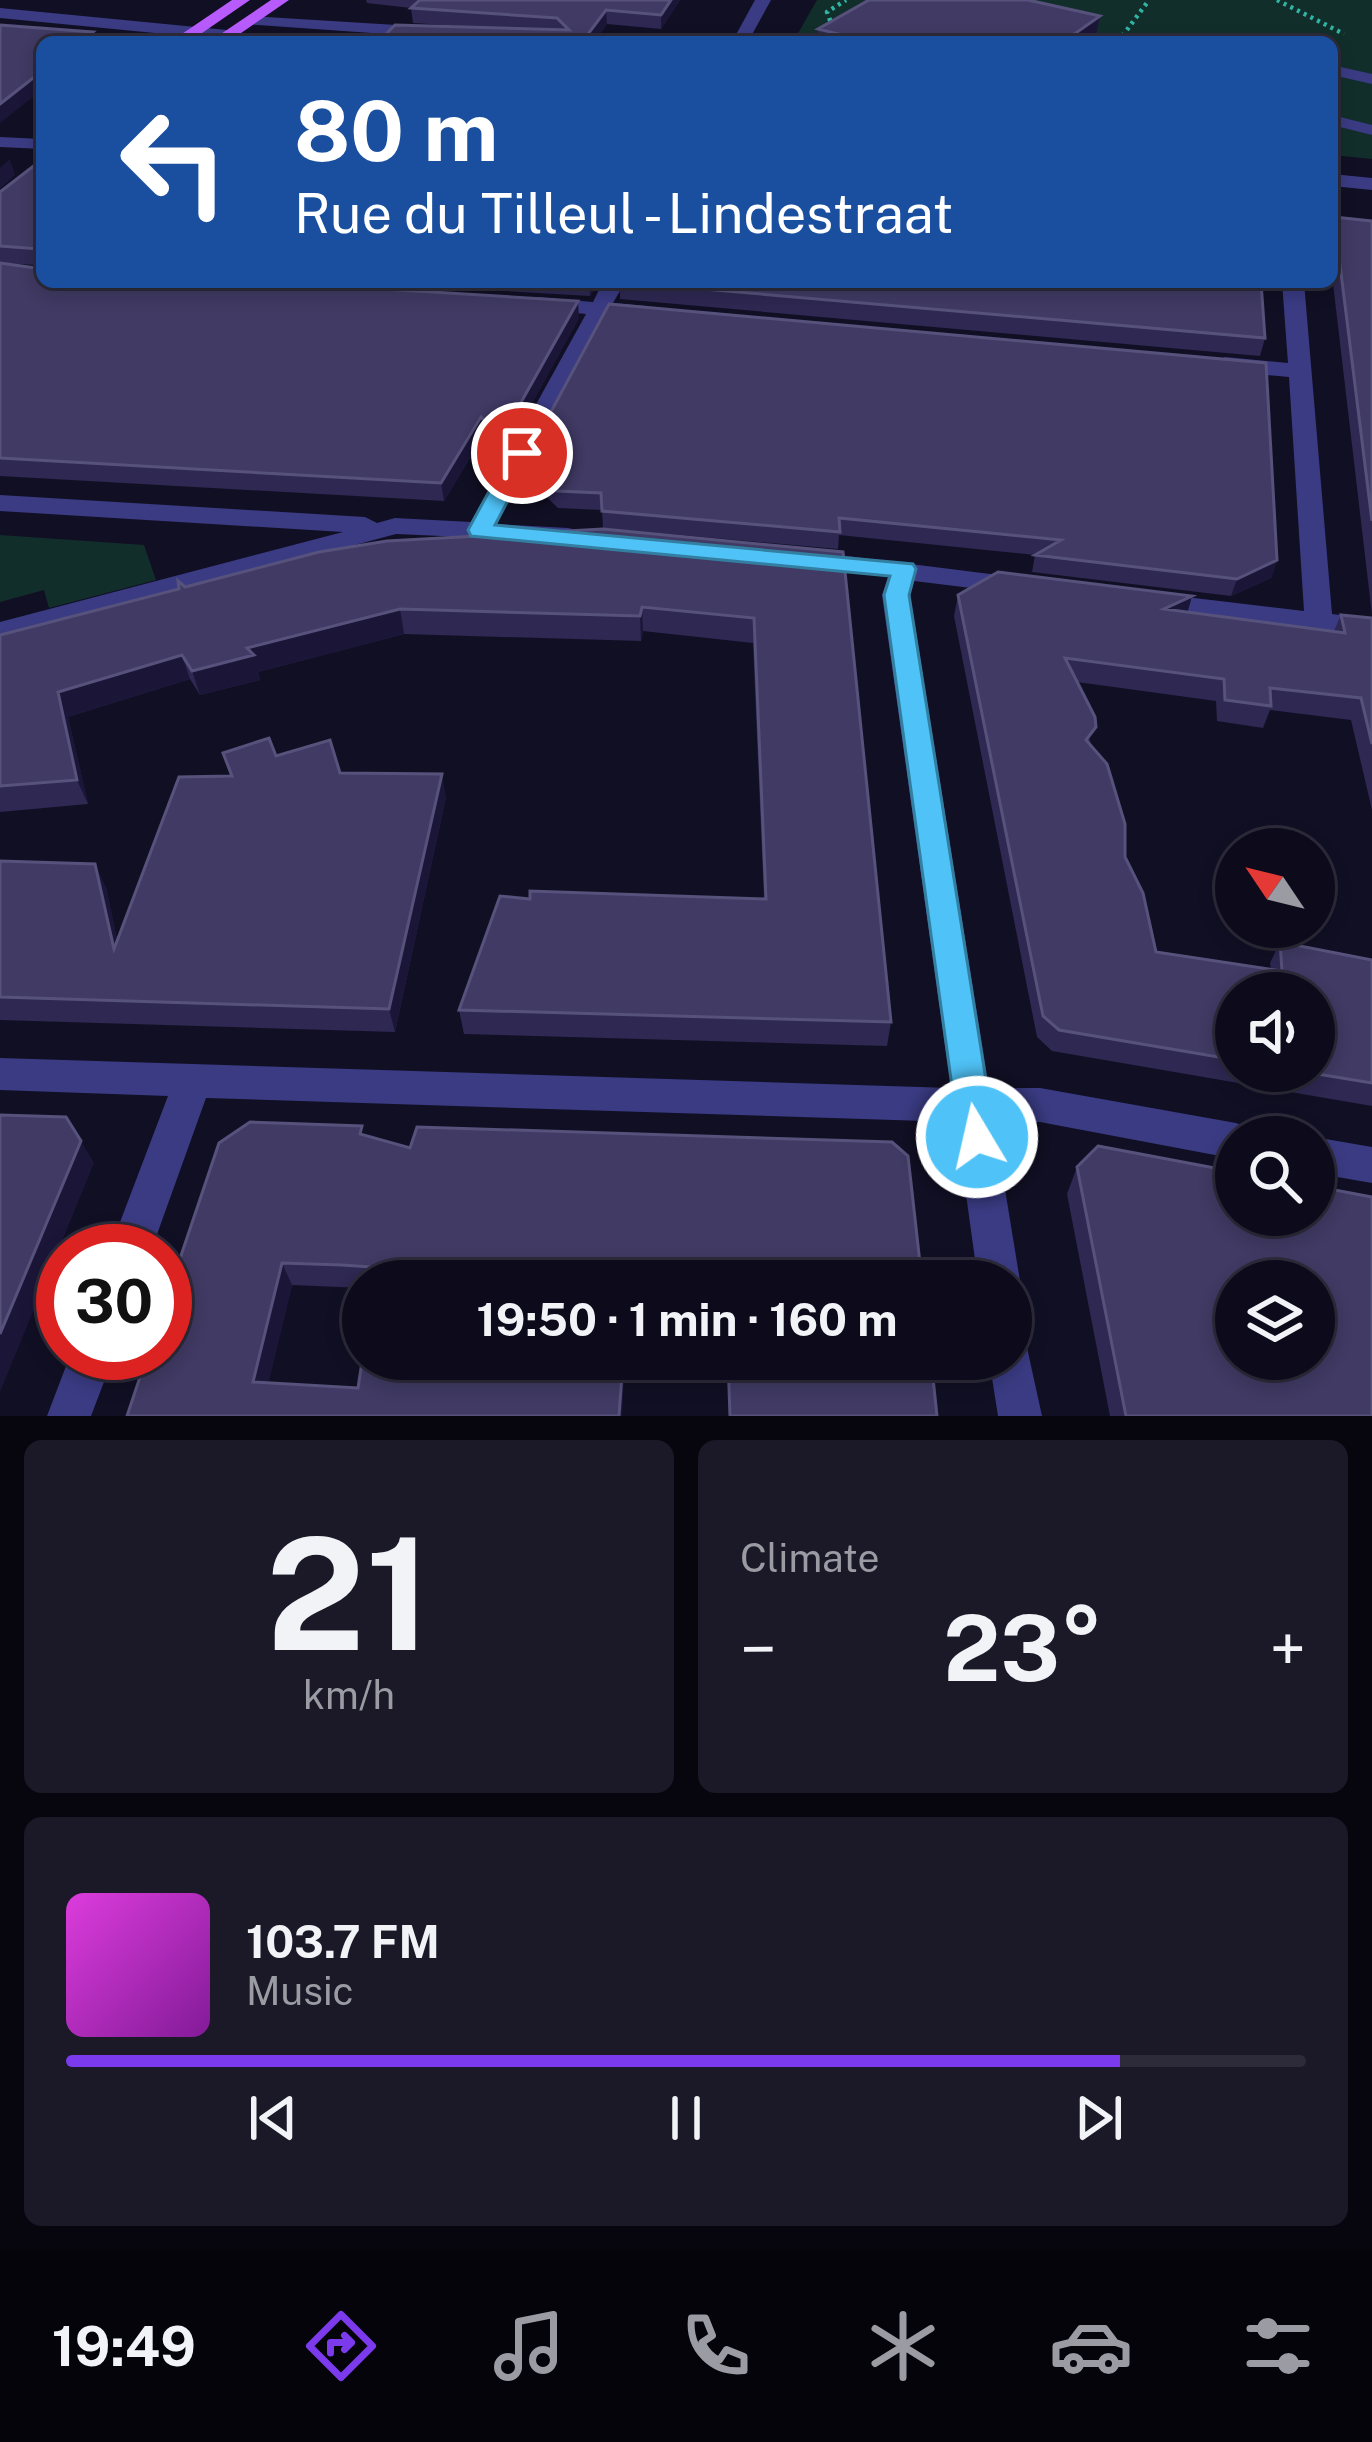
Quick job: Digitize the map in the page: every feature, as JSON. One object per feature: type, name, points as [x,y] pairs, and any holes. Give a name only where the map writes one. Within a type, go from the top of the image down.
[{"type":"main road","points":[[187,36],[242,0]]},
{"type":"main road","points":[[227,36],[281,0]]},
{"type":"street","points":[[743,36],[763,0]]},
{"type":"street","points":[[0,13],[54,9],[180,36]]},
{"type":"street","points":[[250,21],[442,33]]},
{"type":"street","points":[[1338,71],[1372,79]]},
{"type":"street","points":[[1338,122],[1372,130]]},
{"type":"street","points":[[0,142],[36,144]]},
{"type":"street","points":[[1338,143],[1372,146]]},
{"type":"street","points":[[1338,181],[1372,184]]},
{"type":"street","points":[[480,530],[611,288]]},
{"type":"street","points":[[1294,288],[1319,621]]},
{"type":"street","points":[[505,302],[667,315]]},
{"type":"street","points":[[1210,363],[1303,371]]},
{"type":"street","points":[[0,503],[598,539]]},
{"type":"street","points":[[0,631],[394,526]]},
{"type":"street","points":[[786,557],[1042,587]]},
{"type":"street","points":[[904,569],[896,595],[996,1260]]},
{"type":"street","points":[[1134,599],[1372,628]]},
{"type":"street","points":[[0,1074],[1040,1105],[1215,1137]]},
{"type":"street","points":[[140,1224],[193,1079]]},
{"type":"street","points":[[1335,1159],[1372,1166]]},
{"type":"street","points":[[69,1416],[82,1380]]},
{"type":"street","points":[[1014,1380],[1020,1416]]},
{"type":"path","points":[[836,36],[827,12],[846,0]]},
{"type":"path","points":[[1122,36],[1149,0]]},
{"type":"path","points":[[1276,0],[1353,38]]},
{"type":"green space","points":[[817,0],[1372,0],[1372,159],[1338,156],[1338,36],[796,36]]},
{"type":"green space","points":[[0,535],[144,545],[156,580],[49,608],[44,590],[0,602]]},
{"type":"building","points":[[420,0],[671,0],[661,15],[606,10],[586,36],[384,36],[395,25],[569,30],[557,18],[411,8]]},
{"type":"building","points":[[869,0],[1028,0],[1100,16],[1072,36],[846,36],[818,29]]},
{"type":"building","points":[[0,25],[93,32],[88,36],[36,36],[36,76],[0,104]]},
{"type":"building","points":[[36,164],[36,249],[0,246],[0,192]]},
{"type":"building","points":[[1338,217],[1372,221],[1372,521],[1338,249]]},
{"type":"building","points":[[0,263],[36,268],[36,288],[367,288],[578,301],[502,436],[481,417],[441,483],[0,458]]},
{"type":"building","points":[[691,288],[1261,288],[1265,338]]},
{"type":"building","points":[[609,304],[1266,363],[1277,560],[1237,579],[1035,555],[1061,540],[839,518],[840,532],[602,511],[601,493],[557,491],[525,460]]},
{"type":"building","points":[[603,529],[843,552],[891,1022],[459,1010],[500,896],[530,899],[530,891],[766,899],[754,618],[642,607],[640,616],[400,609],[247,648],[254,655],[192,671],[182,655],[58,692],[77,780],[0,786],[0,635],[179,589],[178,581],[185,587],[319,552],[387,541]]},
{"type":"building","points":[[998,572],[1192,596],[1164,609],[1345,633],[1341,615],[1372,618],[1372,744],[1361,698],[1270,688],[1271,706],[1225,700],[1224,679],[1065,658],[1095,717],[1096,727],[1086,740],[1107,764],[1125,824],[1125,857],[1143,893],[1156,952],[1282,971],[1280,948],[1311,948],[1372,960],[1372,1083],[1335,1077],[1335,972],[1215,972],[1215,1056],[1059,1030],[1043,1016],[958,595]]},
{"type":"building","points":[[269,738],[276,756],[330,740],[340,773],[442,774],[389,1009],[0,997],[0,861],[95,864],[114,949],[179,777],[232,776],[223,753]]},
{"type":"building","points":[[0,1115],[66,1117],[81,1141],[46,1224],[36,1224],[36,1248],[0,1334]]},
{"type":"building","points":[[250,1122],[362,1126],[360,1134],[410,1148],[417,1127],[892,1142],[908,1156],[920,1260],[282,1263],[253,1382],[358,1388],[359,1380],[622,1380],[619,1416],[127,1416],[139,1380],[192,1380],[192,1224],[219,1143]]},
{"type":"building","points":[[1098,1146],[1215,1168],[1215,1236],[1335,1236],[1335,1190],[1372,1197],[1372,1416],[1126,1416],[1077,1167]]},
{"type":"building","points":[[729,1380],[933,1380],[937,1416],[730,1416]]},
{"type":"route","points":[[522,453],[480,530],[904,569],[896,595],[977,1137]]}]
